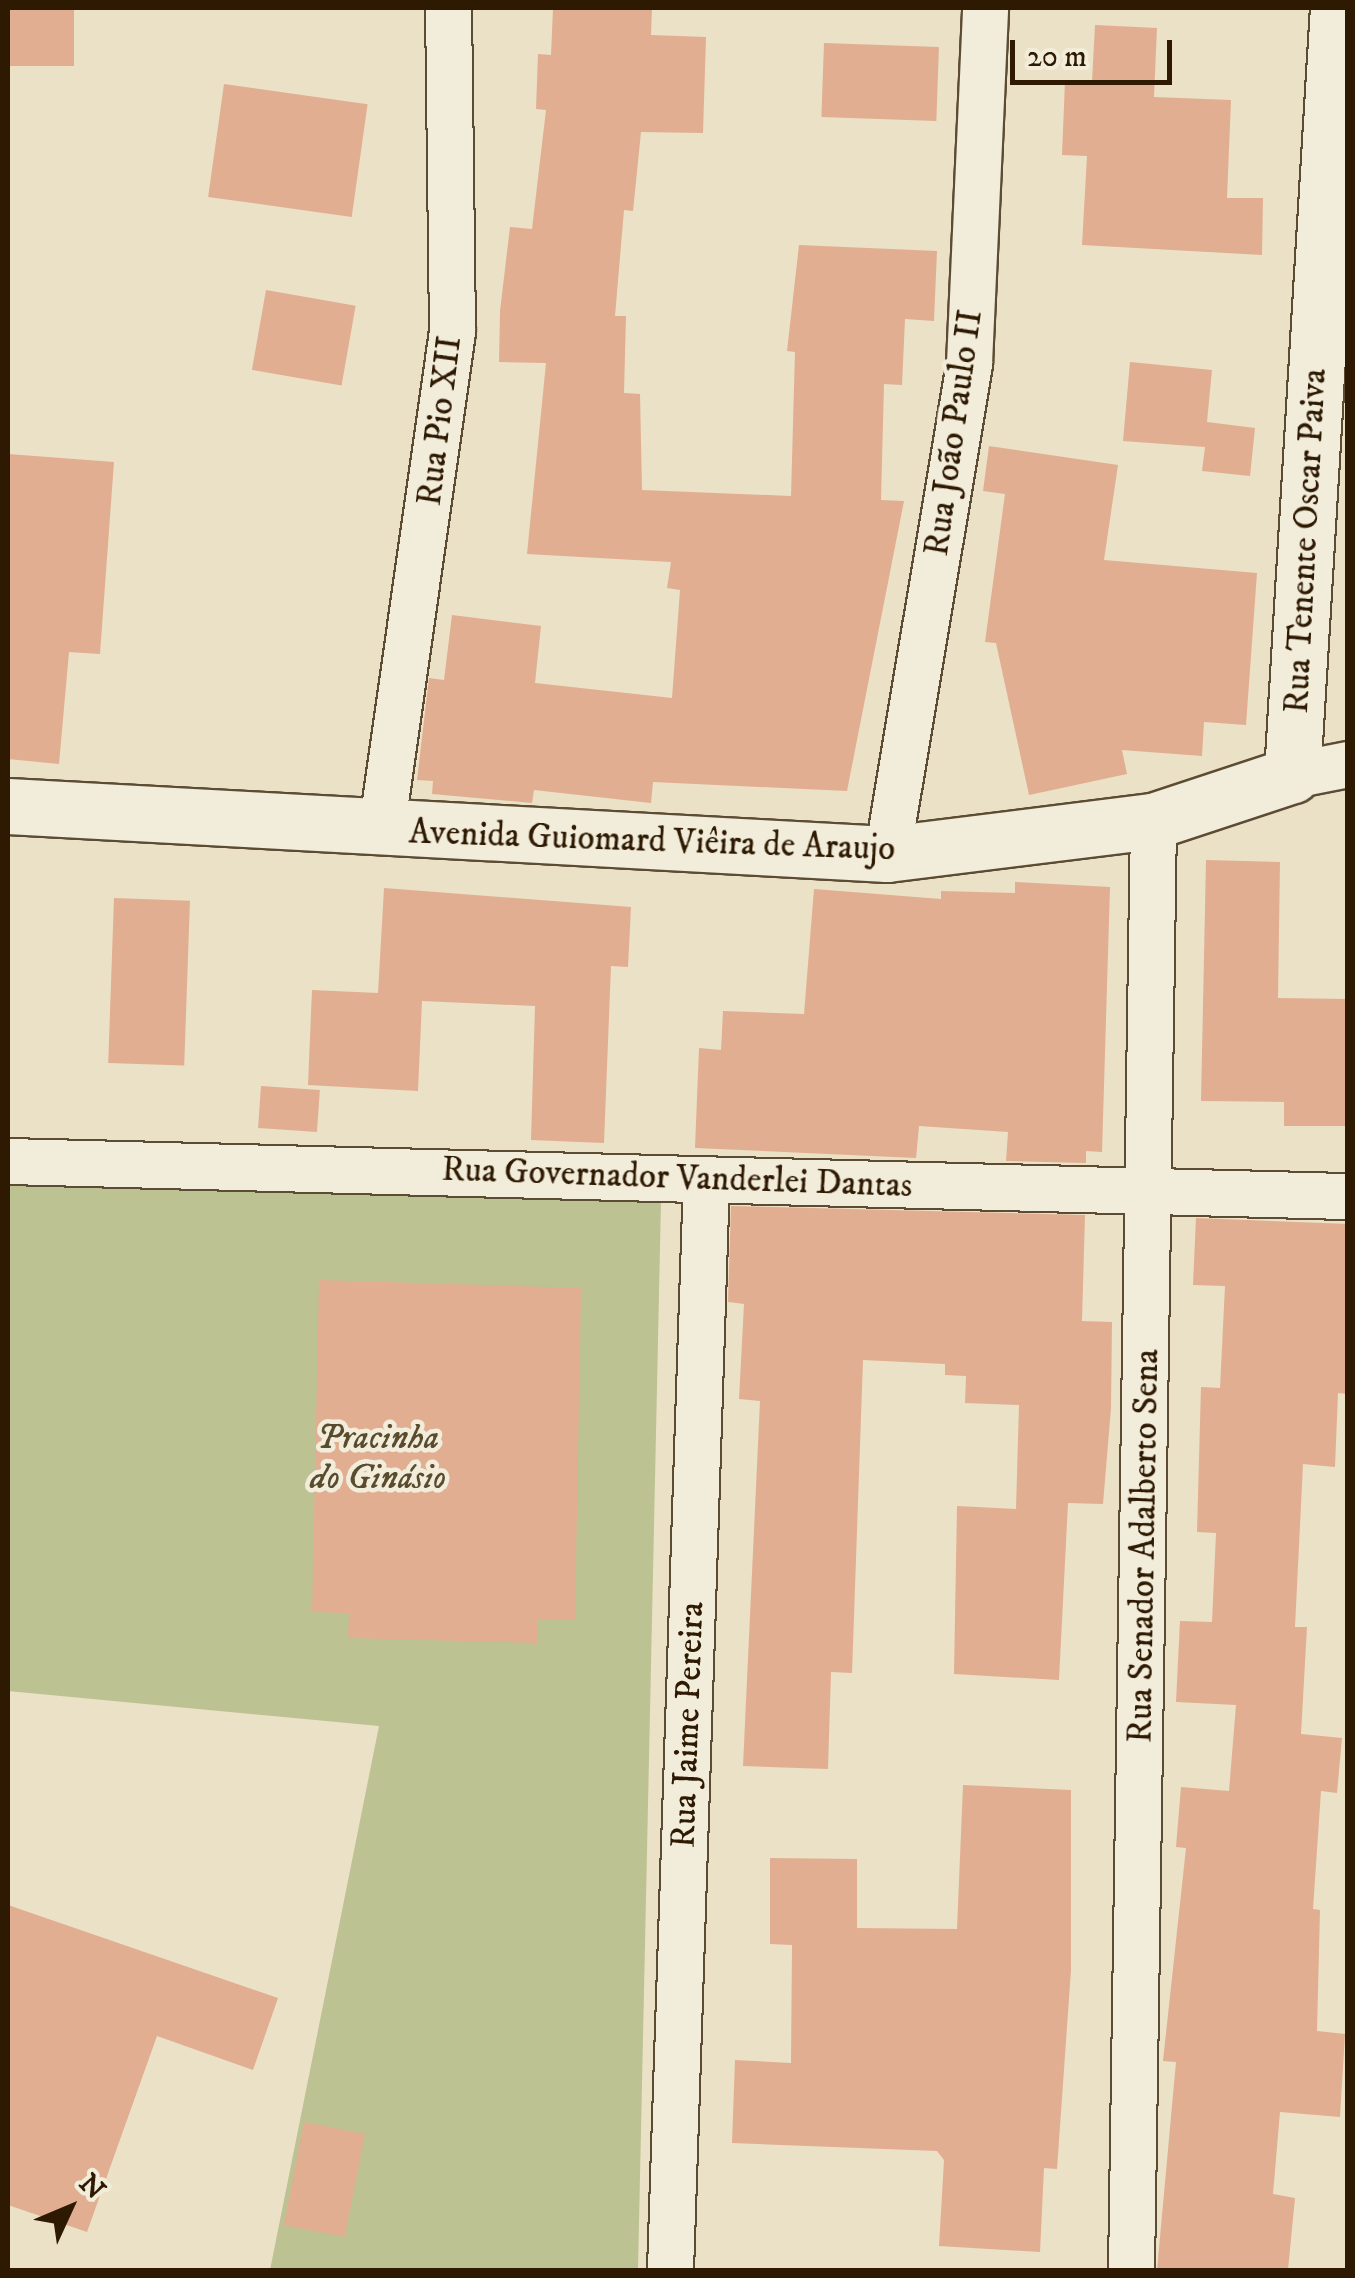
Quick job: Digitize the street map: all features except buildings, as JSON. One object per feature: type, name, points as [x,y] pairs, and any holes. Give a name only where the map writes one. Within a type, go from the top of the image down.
[{"type":"street","name":"Rua Pio XII","points":[[381,830],[452,332],[448,8]]},
{"type":"street","name":"Rua João Paulo II","points":[[888,854],[969,363],[985,8]]},
{"type":"street","name":"Rua Tenente Oscar Paiva","points":[[1292,775],[1338,8]]},
{"type":"street","name":"Avenida Guiomard Viêira de Araujo","points":[[8,806],[381,830],[888,854],[1153,820],[1292,775],[1348,764]]},
{"type":"street","name":"Rua Senador Adalberto Sena","points":[[1131,2270],[1153,820]]},
{"type":"street","name":"Rua Governador Vanderlei Dantas","points":[[8,1161],[1348,1196]]},
{"type":"street","name":"Rua Jaime Pereira","points":[[670,2270],[706,1180]]},
{"type":"green space","name":"Pracinha do Ginásio","points":[[8,1182],[661,1201],[638,2270],[270,2270],[379,1726],[8,1691]]}]
